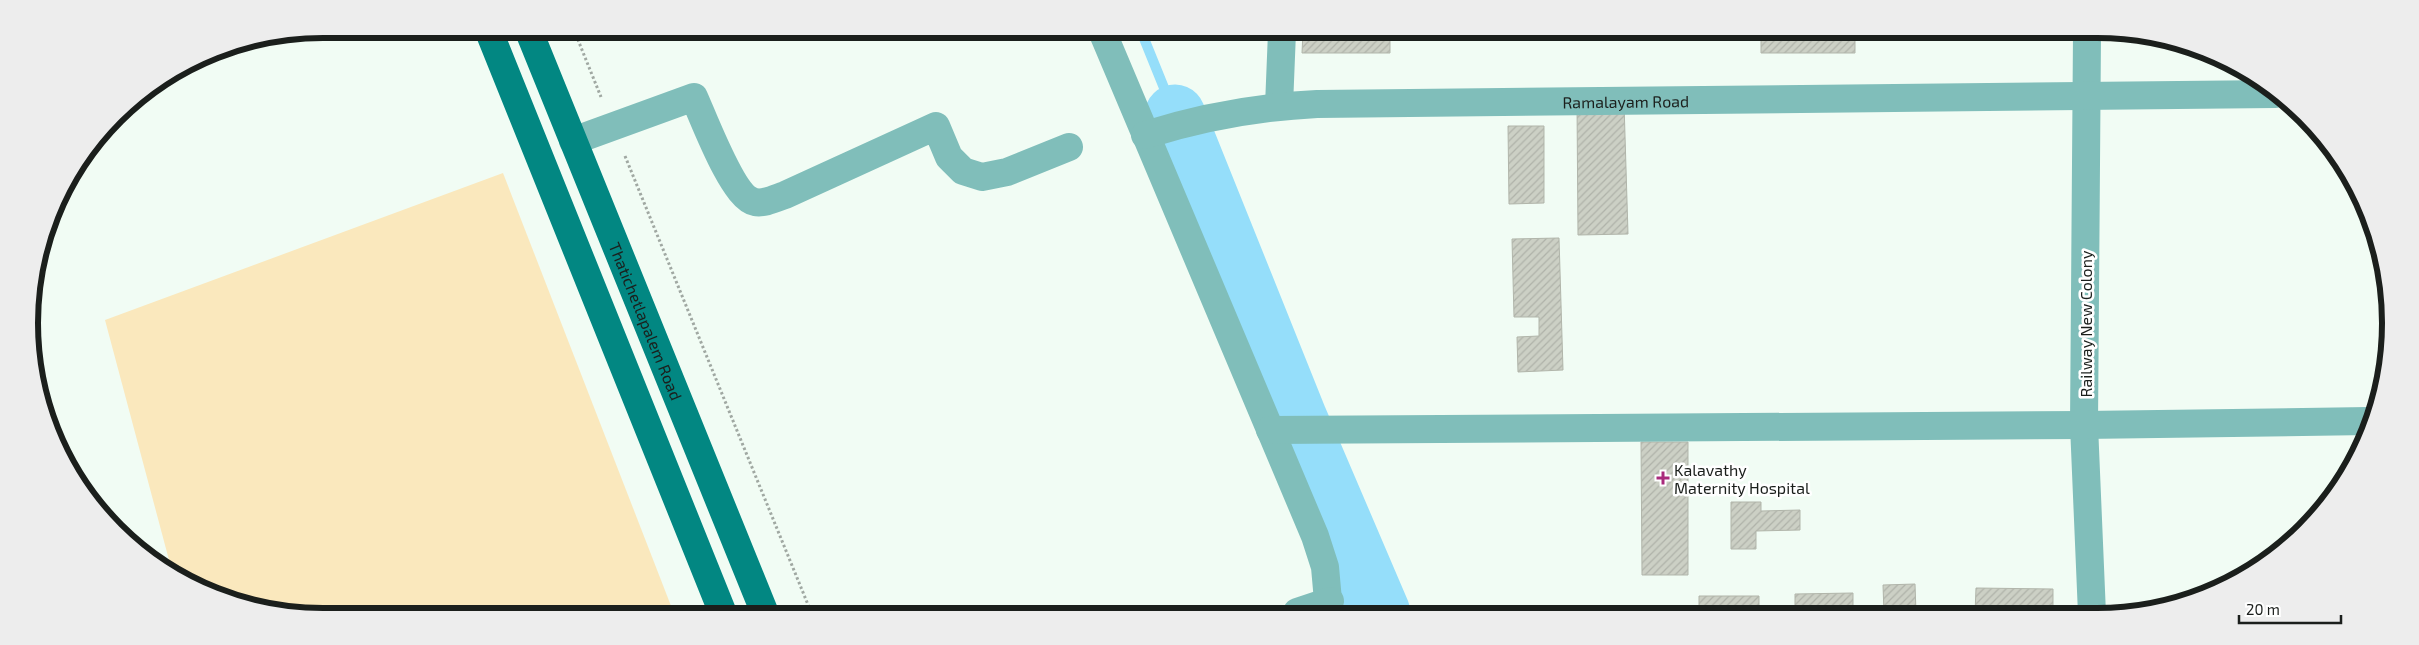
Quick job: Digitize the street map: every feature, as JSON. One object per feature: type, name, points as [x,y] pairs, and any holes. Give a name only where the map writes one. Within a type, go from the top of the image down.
[{"type":"main road","points":[[491,37],[721,608]]},
{"type":"main road","name":"Thatichetlapalem Road","points":[[531,37],[762,608]]},
{"type":"street","points":[[1106,37],[1168,128],[1270,430],[1316,536],[1325,567],[1330,607]]},
{"type":"street","points":[[1279,106],[1282,37]]},
{"type":"street","name":"Railway New Colony","points":[[2087,37],[2084,425],[2092,608]]},
{"type":"street","name":"Ramalayam Road","points":[[1168,128],[1279,106],[1317,104],[2267,94]]},
{"type":"street","points":[[573,141],[694,97],[733,183],[743,196],[755,202],[770,201],[785,195],[936,126],[949,157],[963,171],[982,176],[1007,172],[1070,146]]},
{"type":"street","points":[[1270,430],[2084,425],[2364,421]]},
{"type":"path","points":[[577,37],[809,608]]},
{"type":"shaded area","points":[[503,173],[672,608],[304,607],[249,598],[196,578],[170,563],[105,320]]},
{"type":"building","points":[[1303,37],[1390,37],[1390,53],[1302,53]]},
{"type":"building","points":[[1761,37],[1855,37],[1855,53],[1761,53]]},
{"type":"building","points":[[1624,103],[1628,234],[1578,235],[1577,104]]},
{"type":"building","points":[[1508,126],[1544,126],[1544,203],[1509,204]]},
{"type":"building","points":[[1559,238],[1563,370],[1518,372],[1517,337],[1539,336],[1539,317],[1514,317],[1512,239]]},
{"type":"building","points":[[1641,442],[1688,442],[1688,575],[1642,575]]},
{"type":"building","points":[[1731,502],[1761,502],[1761,511],[1800,510],[1800,530],[1756,531],[1756,549],[1731,549]]},
{"type":"building","points":[[1915,584],[1916,608],[1884,608],[1883,585]]},
{"type":"building","points":[[1976,588],[2053,589],[2053,608],[1975,608]]},
{"type":"building","points":[[1853,593],[1853,608],[1795,608],[1795,594]]},
{"type":"building","points":[[1699,596],[1759,596],[1759,608],[1699,608]]},
{"type":"waterway","points":[[1143,37],[1175,115]]},
{"type":"waterway","points":[[1175,115],[1297,419],[1378,608]]},
{"type":"place","name":"Kalavathy Maternity Hospital","points":[[1663,478]]}]
